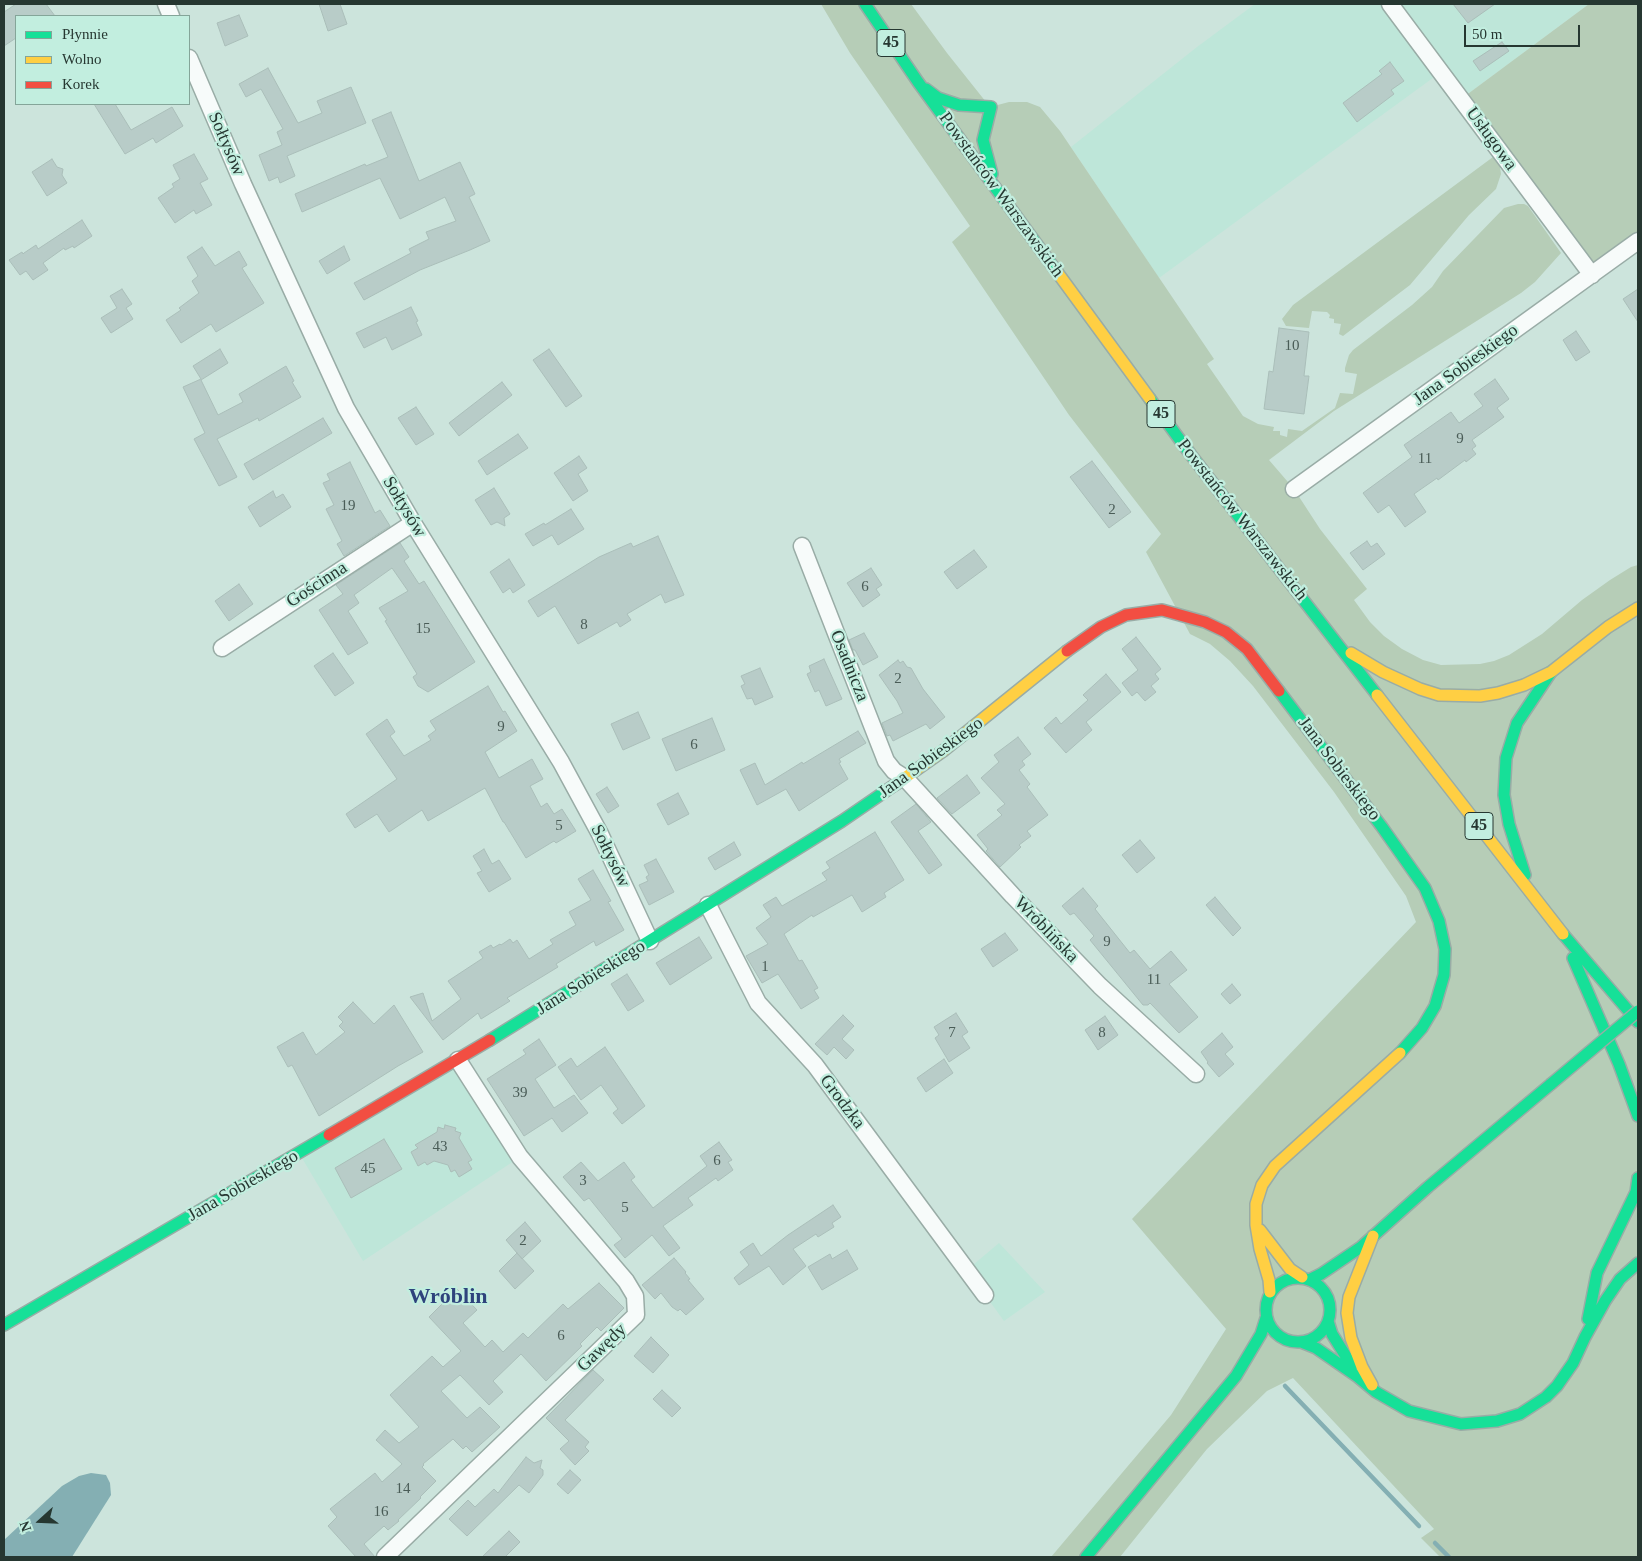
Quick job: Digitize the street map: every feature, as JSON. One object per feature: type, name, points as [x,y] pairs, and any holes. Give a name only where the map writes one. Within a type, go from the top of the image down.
[{"type":"main road","name":"Powstańców Warszawskich","points":[[865,4],[918,82],[1192,455],[1557,927],[1638,1022]]},
{"type":"main road","points":[[918,82],[938,98],[959,105],[990,107],[983,140],[987,159],[1003,199]]},
{"type":"main road","points":[[1340,646],[1400,680],[1420,689],[1439,694],[1480,696],[1524,685],[1551,672],[1608,627],[1638,608]]},
{"type":"main road","name":"Jana Sobieskiego","points":[[4,1326],[458,1060],[842,822],[943,751],[1079,642],[1101,627],[1126,615],[1162,610],[1205,622],[1226,632],[1247,649],[1376,819],[1425,888],[1443,935],[1444,975],[1435,1006],[1422,1028],[1399,1055],[1275,1166],[1262,1185],[1256,1204],[1256,1225],[1270,1292]]},
{"type":"main road","points":[[1533,896],[1508,824],[1504,795],[1506,758],[1517,723],[1551,672]]},
{"type":"main road","points":[[1557,927],[1582,977],[1619,1064],[1638,1116]]},
{"type":"main road","points":[[1638,1011],[1428,1187],[1361,1247],[1321,1274],[1278,1283],[1270,1292],[1265,1308],[1266,1318],[1276,1335],[1285,1340],[1300,1342],[1316,1348],[1376,1392],[1409,1411],[1461,1424],[1497,1421],[1520,1414],[1546,1397],[1557,1386],[1573,1363],[1605,1301],[1620,1279],[1638,1263]]},
{"type":"main road","points":[[1585,1337],[1597,1273],[1636,1192],[1638,1178]]},
{"type":"main road","points":[[1256,1225],[1290,1269],[1322,1289],[1328,1299],[1330,1310],[1328,1321],[1323,1330],[1315,1338],[1300,1342]]},
{"type":"main road","points":[[1373,1236],[1349,1297],[1347,1313],[1351,1338],[1362,1367],[1376,1392]]},
{"type":"main road","points":[[1344,1271],[1361,1247]]},
{"type":"main road","points":[[1328,1299],[1332,1287]]},
{"type":"main road","points":[[1086,1557],[1236,1376],[1261,1334],[1266,1318]]},
{"type":"main road","points":[[1328,1321],[1332,1334],[1358,1377]]},
{"type":"main road","points":[[1236,1376],[1285,1340]]},
{"type":"street","name":"Usługowa","points":[[1390,4],[1592,275]]},
{"type":"street","name":"Sołtysów","points":[[190,60],[243,184],[346,408],[413,523],[561,762],[600,834],[650,941]]},
{"type":"street","name":"Jana Sobieskiego","points":[[1294,489],[1638,241]]},
{"type":"street","name":"Gościnna","points":[[222,648],[413,523]]},
{"type":"street","name":"Osadnicza","points":[[802,546],[886,761],[894,771],[905,778]]},
{"type":"street","name":"Wróblińska","points":[[905,778],[1013,896],[1100,986],[1196,1074]]},
{"type":"street","name":"Grodzka","points":[[708,905],[758,1003],[815,1065],[985,1295]]},
{"type":"street","name":"Gawędy","points":[[384,1557],[636,1315],[634,1296],[626,1281],[520,1157],[458,1060]]},
{"type":"shaded area","points":[[821,4],[911,4],[990,107],[1009,102],[1027,102],[1040,107],[1060,131],[1214,359],[1207,364],[1243,416],[1258,424],[1274,427],[1273,431],[1280,431],[1280,435],[1287,437],[1288,429],[1302,431],[1335,408],[1340,393],[1353,394],[1357,374],[1345,372],[1345,368],[1349,355],[1353,350],[1412,305],[1432,287],[1443,271],[1504,208],[1518,204],[1528,206],[1561,253],[1535,282],[1521,293],[1334,411],[1269,460],[1294,489],[1320,529],[1367,589],[1354,600],[1370,622],[1384,636],[1402,649],[1423,660],[1441,665],[1480,664],[1509,655],[1542,634],[1582,600],[1610,580],[1631,567],[1638,565],[1638,1557],[1440,1557],[1421,1538],[1434,1529],[1293,1378],[1267,1391],[1207,1449],[1120,1557],[1051,1557],[1171,1415],[1226,1329],[1132,1219],[1416,922],[1406,896],[1334,792],[1253,686],[1230,661],[1210,644],[1190,634],[1146,552],[1161,534],[1069,415],[952,242],[970,226],[850,53]]},
{"type":"shaded area","points":[[1255,4],[1589,4],[1461,99],[1441,72],[1159,278],[1071,147],[1197,47]]},
{"type":"shaded area","points":[[1589,4],[1638,4],[1638,241],[1592,275],[1461,99]]},
{"type":"shaded area","points":[[1493,157],[1500,167],[1501,174],[1496,189],[1469,215],[1410,285],[1343,336],[1339,334],[1341,324],[1334,323],[1334,319],[1329,318],[1330,315],[1327,312],[1312,311],[1309,328],[1286,326],[1282,319],[1293,305]]},
{"type":"shaded area","points":[[458,1060],[520,1157],[363,1261],[299,1153]]},
{"type":"shaded area","points":[[999,1243],[1045,1292],[1004,1321],[967,1270]]},
{"type":"water","points":[[91,1473],[106,1475],[110,1483],[111,1495],[72,1557],[4,1557],[4,1540],[62,1486],[79,1476]]},
{"type":"building","points":[[16,4],[46,4],[54,15],[15,15],[15,39],[4,46],[4,12]]},
{"type":"building","points":[[319,4],[340,4],[347,24],[328,31]]},
{"type":"building","points":[[1453,4],[1495,4],[1468,23]]},
{"type":"building","points":[[239,15],[248,36],[225,46],[217,23]]},
{"type":"building","points":[[1502,42],[1509,51],[1480,71],[1473,61]]},
{"type":"building","points":[[1390,62],[1404,81],[1391,90],[1394,94],[1357,122],[1343,103],[1382,74],[1379,71]]},
{"type":"building","points":[[268,68],[298,123],[322,113],[317,101],[351,87],[366,123],[287,156],[295,176],[280,183],[278,177],[269,181],[259,155],[282,145],[277,132],[283,129],[261,89],[246,97],[239,84]]},
{"type":"building","points":[[95,105],[116,105],[131,130],[172,107],[183,126],[156,143],[153,138],[125,154]]},
{"type":"building","points":[[391,112],[419,181],[460,162],[475,194],[469,197],[490,241],[420,270],[364,300],[354,283],[411,253],[409,249],[429,239],[426,232],[456,221],[445,197],[400,219],[380,178],[302,212],[295,194],[365,164],[366,166],[388,157],[372,120]]},
{"type":"building","points":[[194,154],[208,179],[200,183],[212,205],[196,214],[194,210],[175,223],[158,198],[174,187],[172,184],[180,179],[173,165]]},
{"type":"building","points":[[52,159],[57,167],[63,169],[62,175],[67,183],[47,196],[32,172]]},
{"type":"building","points":[[82,220],[92,236],[74,248],[73,246],[65,250],[64,248],[43,263],[48,270],[33,280],[26,271],[20,275],[9,260],[22,252],[23,254],[36,245],[38,249]]},
{"type":"building","points":[[344,246],[350,260],[327,274],[319,261]]},
{"type":"building","points":[[202,247],[215,266],[239,251],[247,265],[242,268],[264,303],[216,332],[211,324],[181,343],[166,320],[181,310],[179,308],[199,293],[192,281],[198,276],[187,257]]},
{"type":"building","points":[[122,289],[132,304],[126,308],[133,319],[111,333],[101,318],[117,308],[110,296]]},
{"type":"building","points":[[1638,289],[1638,322],[1623,299]]},
{"type":"building","points":[[411,307],[422,335],[392,350],[386,337],[364,348],[356,333]]},
{"type":"building","points":[[1279,328],[1309,332],[1304,376],[1309,376],[1304,414],[1264,409],[1269,371],[1273,372]]},
{"type":"building","points":[[1576,331],[1590,352],[1576,361],[1563,340]]},
{"type":"building","points":[[220,349],[228,363],[201,380],[218,415],[243,402],[239,394],[286,366],[294,381],[292,382],[301,397],[259,421],[258,418],[217,439],[237,477],[219,486],[194,439],[205,433],[183,387],[201,379],[193,366]]},
{"type":"building","points":[[549,349],[582,396],[566,407],[533,360]]},
{"type":"building","points":[[1495,379],[1509,399],[1497,408],[1504,417],[1472,440],[1476,446],[1472,449],[1476,454],[1414,494],[1426,512],[1405,527],[1389,505],[1378,513],[1363,493],[1412,457],[1404,445],[1451,412],[1459,423],[1483,406],[1474,394]]},
{"type":"building","points":[[502,382],[512,395],[459,436],[449,423]]},
{"type":"building","points":[[416,407],[434,434],[416,445],[398,418]]},
{"type":"building","points":[[323,418],[332,433],[253,480],[244,464]]},
{"type":"building","points":[[518,434],[528,448],[487,475],[478,461]]},
{"type":"building","points":[[579,456],[587,468],[578,474],[588,491],[573,501],[554,473]]},
{"type":"building","points":[[1092,461],[1131,512],[1109,528],[1070,477]]},
{"type":"building","points":[[350,462],[375,513],[380,510],[390,526],[344,556],[337,544],[342,541],[326,509],[334,505],[323,483],[330,480],[327,474]]},
{"type":"building","points":[[494,488],[510,514],[504,518],[505,526],[497,522],[491,525],[475,500]]},
{"type":"building","points":[[273,491],[276,498],[283,494],[291,507],[260,527],[248,507]]},
{"type":"building","points":[[571,509],[584,529],[558,545],[552,535],[533,546],[525,534],[544,523],[545,525]]},
{"type":"building","points":[[658,536],[684,595],[665,603],[661,594],[627,614],[631,620],[620,627],[617,622],[578,644],[555,606],[538,617],[528,601],[599,557],[631,543],[633,547]]},
{"type":"building","points":[[1367,541],[1371,547],[1377,543],[1385,554],[1363,570],[1350,553]]},
{"type":"building","points":[[400,543],[409,557],[404,561],[419,584],[424,581],[475,662],[428,692],[418,686],[413,677],[417,674],[379,608],[408,591],[392,568],[354,595],[359,603],[348,611],[368,643],[348,655],[319,610],[343,594],[336,585]]},
{"type":"building","points":[[974,550],[987,567],[957,589],[944,572]]},
{"type":"building","points":[[509,559],[525,585],[513,593],[510,588],[503,593],[490,572]]},
{"type":"building","points":[[871,568],[882,585],[876,589],[880,595],[863,607],[847,583]]},
{"type":"building","points":[[239,584],[253,604],[229,621],[215,601]]},
{"type":"building","points":[[864,633],[878,657],[863,665],[849,640]]},
{"type":"building","points":[[1136,637],[1161,669],[1155,674],[1159,679],[1151,686],[1156,692],[1145,701],[1137,692],[1132,696],[1122,683],[1138,670],[1122,649]]},
{"type":"building","points":[[333,653],[354,683],[335,696],[314,666]]},
{"type":"building","points":[[824,659],[842,699],[826,706],[819,690],[815,692],[807,674],[811,672],[809,666]]},
{"type":"building","points":[[898,660],[900,663],[903,661],[907,667],[911,668],[923,689],[945,717],[930,729],[926,724],[893,741],[890,735],[887,736],[882,723],[903,713],[879,675]]},
{"type":"building","points":[[760,668],[773,697],[755,705],[752,698],[747,699],[741,686],[745,684],[741,676]]},
{"type":"building","points":[[1106,674],[1121,692],[1086,722],[1092,730],[1066,753],[1044,728],[1056,717],[1061,724],[1088,700],[1083,695]]},
{"type":"building","points":[[488,686],[517,731],[485,752],[499,778],[532,759],[543,779],[530,786],[541,807],[547,803],[554,814],[562,809],[576,831],[556,843],[554,841],[526,858],[503,822],[485,788],[428,821],[422,810],[389,832],[377,814],[355,828],[346,814],[397,779],[366,734],[387,719],[395,732],[390,736],[404,756],[431,740],[428,736],[436,730],[430,721]]},
{"type":"building","points":[[638,712],[650,738],[623,750],[611,724]]},
{"type":"building","points":[[712,718],[725,750],[676,771],[662,739]]},
{"type":"building","points":[[858,731],[866,743],[839,759],[841,762],[839,763],[848,779],[799,811],[786,789],[757,805],[740,770],[755,763],[765,785]]},
{"type":"building","points":[[1018,737],[1031,754],[1022,761],[1025,765],[1019,770],[1030,784],[1027,787],[1048,815],[1027,831],[1031,836],[1019,845],[1021,847],[1000,867],[986,851],[988,849],[977,835],[1002,815],[997,810],[1005,804],[981,778],[999,762],[994,755]]},
{"type":"building","points":[[967,775],[980,793],[952,814],[937,798]]},
{"type":"building","points":[[607,787],[619,806],[608,813],[596,794]]},
{"type":"building","points":[[678,793],[689,814],[668,825],[657,804]]},
{"type":"building","points":[[916,804],[931,822],[918,831],[942,865],[929,874],[891,822]]},
{"type":"building","points":[[875,832],[904,880],[884,893],[886,897],[862,912],[852,895],[813,917],[812,915],[784,934],[799,961],[802,960],[818,988],[814,990],[819,998],[801,1009],[778,974],[762,983],[746,956],[768,944],[756,928],[771,917],[763,905],[776,897],[782,906],[827,880],[822,873],[830,868],[826,862]]},
{"type":"building","points":[[1140,840],[1155,858],[1137,873],[1122,855]]},
{"type":"building","points":[[734,842],[741,855],[715,870],[708,858]]},
{"type":"building","points":[[484,849],[492,864],[499,860],[511,879],[489,892],[477,873],[482,871],[473,856]]},
{"type":"building","points":[[656,859],[674,892],[649,905],[639,885],[648,881],[646,877],[649,875],[644,865]]},
{"type":"building","points":[[593,870],[611,901],[608,902],[624,930],[596,946],[594,941],[556,964],[558,967],[507,998],[510,1001],[481,1019],[478,1013],[443,1040],[410,997],[423,993],[432,1021],[461,999],[448,981],[483,958],[479,952],[491,945],[493,948],[501,945],[510,939],[513,943],[517,940],[529,959],[553,944],[550,940],[576,925],[569,912],[591,900],[578,879]]},
{"type":"building","points":[[1083,888],[1098,906],[1095,909],[1130,953],[1134,950],[1150,969],[1171,951],[1187,970],[1169,984],[1198,1017],[1179,1033],[1150,1003],[1143,1005],[1090,940],[1094,936],[1074,913],[1070,915],[1062,906]]},
{"type":"building","points":[[1215,897],[1241,928],[1233,936],[1206,905]]},
{"type":"building","points":[[1005,933],[1018,950],[993,967],[981,949]]},
{"type":"building","points":[[699,937],[712,958],[670,985],[656,963]]},
{"type":"building","points":[[627,974],[644,1001],[628,1011],[611,984]]},
{"type":"building","points":[[1232,984],[1241,995],[1230,1004],[1221,994]]},
{"type":"building","points":[[353,1002],[374,1024],[394,1005],[423,1052],[319,1116],[292,1065],[288,1067],[277,1047],[303,1032],[316,1055],[345,1032],[339,1026],[343,1022],[338,1017]]},
{"type":"building","points":[[956,1013],[968,1032],[962,1036],[970,1048],[949,1062],[935,1038],[939,1035],[934,1027]]},
{"type":"building","points":[[843,1015],[854,1026],[842,1039],[854,1050],[846,1059],[834,1047],[827,1055],[815,1044]]},
{"type":"building","points":[[1105,1016],[1118,1035],[1098,1050],[1085,1030]]},
{"type":"building","points":[[1222,1033],[1233,1047],[1225,1054],[1234,1064],[1219,1077],[1207,1063],[1201,1052]]},
{"type":"building","points":[[539,1039],[556,1065],[535,1079],[554,1108],[574,1095],[588,1113],[562,1132],[552,1118],[524,1136],[487,1079],[526,1054],[523,1050]]},
{"type":"building","points":[[605,1047],[645,1106],[622,1124],[613,1113],[618,1109],[601,1085],[581,1100],[558,1067],[571,1058],[577,1067]]},
{"type":"building","points":[[944,1059],[953,1073],[926,1092],[917,1078]]},
{"type":"building","points":[[445,1125],[456,1128],[455,1131],[461,1133],[459,1138],[472,1160],[468,1162],[472,1169],[459,1177],[455,1170],[451,1172],[448,1165],[434,1161],[427,1165],[425,1162],[418,1166],[411,1152],[418,1148],[415,1145],[437,1132],[438,1127],[444,1129]]},
{"type":"building","points":[[384,1139],[402,1169],[351,1198],[335,1168]]},
{"type":"building","points":[[719,1142],[732,1160],[728,1162],[733,1170],[718,1181],[716,1178],[688,1198],[693,1205],[663,1226],[680,1248],[669,1256],[652,1235],[625,1258],[614,1245],[622,1239],[589,1198],[584,1201],[563,1177],[581,1162],[598,1181],[624,1162],[635,1177],[631,1180],[653,1208],[707,1166],[700,1156]]},
{"type":"building","points":[[833,1205],[841,1217],[832,1223],[834,1227],[818,1237],[816,1234],[793,1249],[806,1266],[783,1285],[769,1266],[739,1285],[734,1278],[749,1265],[740,1252],[753,1243],[761,1256],[788,1235]]},
{"type":"building","points":[[525,1222],[541,1241],[522,1259],[506,1240]]},
{"type":"building","points":[[847,1250],[858,1269],[822,1290],[808,1267],[830,1254],[832,1259]]},
{"type":"building","points":[[517,1253],[534,1271],[515,1289],[499,1271]]},
{"type":"building","points":[[674,1258],[686,1272],[690,1279],[688,1280],[704,1299],[686,1315],[680,1309],[678,1311],[672,1307],[661,1293],[655,1299],[642,1285]]},
{"type":"building","points":[[599,1283],[624,1308],[601,1331],[597,1327],[580,1344],[582,1346],[546,1381],[521,1354],[493,1381],[503,1392],[489,1405],[460,1375],[441,1391],[467,1418],[480,1407],[500,1427],[472,1452],[466,1446],[463,1449],[453,1439],[423,1464],[422,1467],[436,1481],[399,1521],[388,1530],[384,1526],[364,1544],[375,1557],[356,1557],[328,1526],[337,1517],[330,1509],[375,1473],[382,1482],[402,1464],[376,1440],[385,1430],[399,1443],[419,1427],[390,1395],[432,1356],[443,1367],[461,1351],[429,1317],[457,1289],[477,1310],[463,1323],[485,1347],[492,1340],[503,1352],[523,1333],[528,1338],[563,1304],[568,1309]]},
{"type":"building","points":[[651,1337],[669,1355],[653,1373],[634,1356]]},
{"type":"building","points":[[593,1370],[604,1380],[565,1420],[589,1442],[585,1447],[589,1451],[575,1465],[560,1449],[569,1441],[546,1418]]},
{"type":"building","points":[[662,1390],[681,1408],[672,1417],[653,1399]]},
{"type":"building","points":[[526,1457],[534,1463],[542,1460],[540,1468],[543,1470],[543,1475],[529,1493],[519,1485],[467,1536],[449,1519],[468,1500],[475,1507],[494,1489],[498,1493]]},
{"type":"building","points":[[570,1470],[581,1480],[568,1494],[557,1484]]},
{"type":"building","points":[[509,1531],[520,1542],[505,1557],[482,1557]]},
{"type":"waterway","points":[[1285,1386],[1419,1526]]},
{"type":"waterway","points":[[1435,1543],[1449,1557]]},
{"type":"traffic: fast","points":[[865,4],[918,82],[1057,272]]},
{"type":"traffic: fast","points":[[926,89],[938,98],[959,105],[991,107],[983,140],[992,174]]},
{"type":"traffic: fast","points":[[1150,399],[1191,455],[1377,695]]},
{"type":"traffic: fast","points":[[1525,875],[1509,824],[1504,795],[1506,758],[1517,723],[1551,672]]},
{"type":"traffic: fast","points":[[1279,691],[1382,827],[1425,888],[1439,921],[1445,949],[1444,975],[1435,1006],[1422,1028],[1400,1053]]},
{"type":"traffic: fast","points":[[490,1040],[842,821],[896,784]]},
{"type":"traffic: fast","points":[[1563,934],[1638,1022]]},
{"type":"traffic: fast","points":[[1573,958],[1619,1064],[1638,1116]]},
{"type":"traffic: fast","points":[[1551,1084],[1638,1011]]},
{"type":"traffic: fast","points":[[1309,1280],[1361,1247],[1428,1187],[1551,1084]]},
{"type":"traffic: fast","points":[[4,1325],[329,1135]]},
{"type":"traffic: fast","points":[[1588,1319],[1597,1273],[1636,1192],[1638,1178]]},
{"type":"traffic: fast","points":[[1301,1342],[1316,1348],[1376,1392],[1409,1411],[1461,1424],[1497,1421],[1520,1414],[1546,1397],[1557,1386],[1573,1363],[1605,1301],[1620,1279],[1638,1263]]},
{"type":"traffic: fast","points":[[1292,1278],[1304,1278],[1321,1287],[1328,1298],[1330,1310],[1328,1322],[1321,1333],[1304,1342],[1292,1342],[1280,1337],[1271,1328],[1266,1316],[1266,1304],[1271,1292],[1280,1283],[1292,1278]]},
{"type":"traffic: fast","points":[[1086,1557],[1236,1376],[1261,1334],[1266,1318]]},
{"type":"traffic: fast","points":[[1328,1321],[1332,1334],[1352,1366]]},
{"type":"traffic: slow","points":[[1057,272],[1150,399]]},
{"type":"traffic: slow","points":[[1351,653],[1383,672],[1420,689],[1439,695],[1480,696],[1524,685],[1551,672],[1608,627],[1638,608]]},
{"type":"traffic: slow","points":[[896,784],[943,751],[1067,651]]},
{"type":"traffic: slow","points":[[1377,695],[1563,934]]},
{"type":"traffic: slow","points":[[1270,1292],[1256,1225],[1256,1204],[1262,1185],[1275,1166],[1400,1053]]},
{"type":"traffic: slow","points":[[1260,1230],[1290,1269],[1302,1277]]},
{"type":"traffic: slow","points":[[1372,1385],[1362,1367],[1351,1338],[1347,1313],[1349,1297],[1373,1236]]},
{"type":"traffic: jam","points":[[1067,651],[1101,627],[1126,615],[1162,610],[1205,622],[1226,632],[1247,649],[1279,691]]},
{"type":"traffic: jam","points":[[329,1135],[490,1040]]},
{"type":"district","name":"Wróblin","points":[[448,1297]]}]
